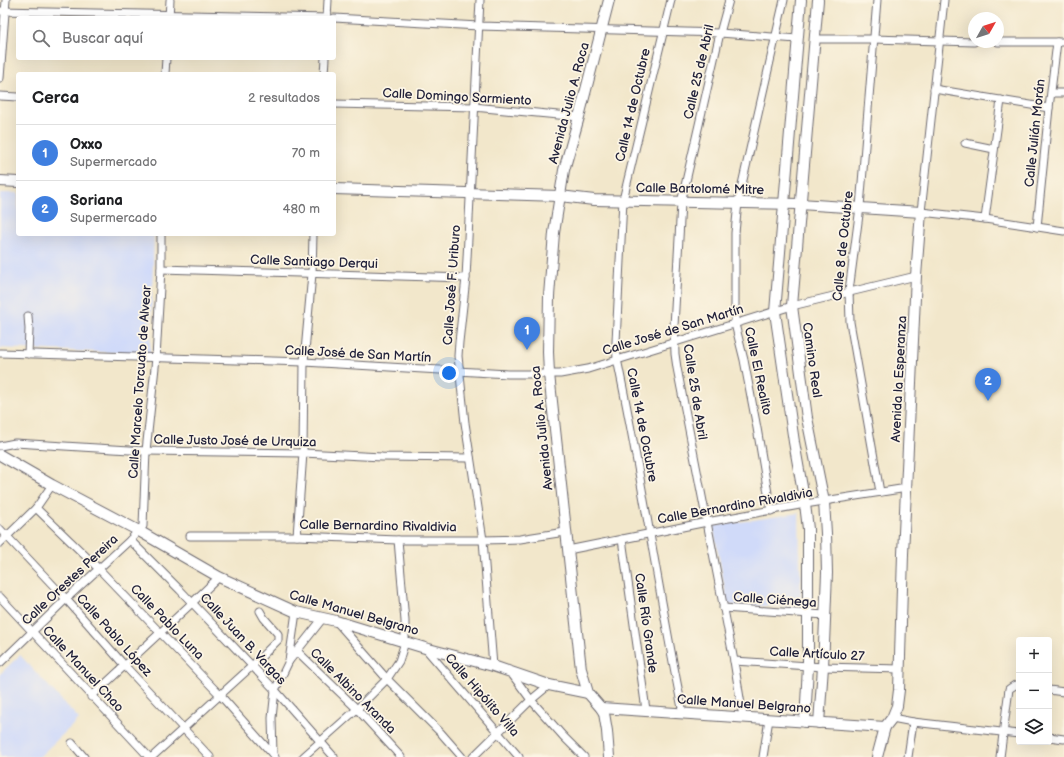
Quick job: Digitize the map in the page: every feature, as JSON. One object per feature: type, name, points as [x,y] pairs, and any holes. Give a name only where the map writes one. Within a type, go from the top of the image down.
[{"type":"street","points":[[0,78],[3,11],[6,0]]},
{"type":"street","points":[[3,11],[169,16],[170,0]]},
{"type":"street","points":[[328,0],[328,16]]},
{"type":"street","name":"Calle José F. Uriburo","points":[[480,0],[466,278],[459,342],[460,371],[470,458],[483,540],[493,666]]},
{"type":"street","name":"Avenida Julio A. Roca","points":[[609,757],[607,731],[601,708],[588,693],[581,669],[549,374],[549,296],[554,233],[564,170],[610,0]]},
{"type":"street","name":"Calle 14 de Octubre","points":[[671,0],[623,200],[616,327],[617,359],[651,533],[683,713]]},
{"type":"street","name":"Calle 25 de Abril","points":[[729,0],[681,202],[674,342],[677,368],[734,661],[743,717]]},
{"type":"street","name":"Calle El Realito","points":[[771,510],[744,360],[735,324],[734,248],[738,202],[784,0]]},
{"type":"street","points":[[801,0],[775,312],[794,442],[805,504],[808,542],[809,614],[805,722]]},
{"type":"street","name":"Camino Real","points":[[818,0],[792,306],[807,418],[824,502],[827,552],[823,667],[819,723]]},
{"type":"street","name":"Calle 8 de Octubre","points":[[876,0],[860,207],[849,291],[850,322],[880,492]]},
{"type":"street","name":"Avenida la Esperanza","points":[[877,757],[885,727],[892,718],[897,706],[900,669],[916,276],[921,212],[944,0]]},
{"type":"street","points":[[336,18],[478,26],[720,33],[797,39]]},
{"type":"street","points":[[815,39],[968,42]]},
{"type":"street","points":[[1004,42],[1060,42]]},
{"type":"street","name":"Calle Julián Morán","points":[[1038,227],[1049,108],[1060,42]]},
{"type":"street","points":[[165,72],[166,60]]},
{"type":"street","points":[[324,72],[325,60]]},
{"type":"street","points":[[934,89],[1049,108]]},
{"type":"street","points":[[1052,93],[1064,93]]},
{"type":"street","points":[[0,96],[16,96]]},
{"type":"street","points":[[985,218],[1001,100]]},
{"type":"street","name":"Calle Domingo Sarmiento","points":[[336,104],[474,107],[579,117]]},
{"type":"street","points":[[965,142],[994,149]]},
{"type":"street","points":[[0,181],[16,182]]},
{"type":"street","name":"Calle Bartolomé Mitre","points":[[336,189],[560,196],[594,200],[738,202],[860,207],[985,218],[1064,231]]},
{"type":"street","name":"Calle Marcelo Torcuato de Alvear","points":[[139,531],[143,526],[144,520],[146,451],[156,358],[161,269],[161,236]]},
{"type":"street","points":[[297,536],[303,453],[304,362],[312,274],[313,236]]},
{"type":"street","name":"Calle Santiago Derqui","points":[[161,269],[466,278]]},
{"type":"street","name":"Calle José de San Martín","points":[[0,352],[304,362],[508,374],[560,374],[588,369],[792,306],[916,276]]},
{"type":"street","points":[[28,316],[30,329],[28,354]]},
{"type":"street","name":"Calle Justo José de Urquiza","points":[[0,446],[15,443],[146,451],[303,453],[382,457],[470,458]]},
{"type":"street","name":"Calle Manuel Belgrano","points":[[0,455],[52,485],[139,531],[219,577],[296,612],[336,621],[425,648],[493,666],[549,684],[588,693]]},
{"type":"street","points":[[0,543],[36,508],[52,485]]},
{"type":"street","name":"Calle Bernardino Rivaldivia","points":[[568,550],[771,510],[907,488]]},
{"type":"street","name":"Calle Pablo Luna","points":[[36,508],[99,569],[161,633],[220,695],[273,756]]},
{"type":"street","name":"Calle Pablo López","points":[[0,529],[210,757]]},
{"type":"street","name":"Calle Orestes Pereira","points":[[0,663],[139,531]]},
{"type":"street","name":"Calle Bernardino Rivaldivia","points":[[190,536],[297,536],[398,540],[483,540],[520,539],[565,532]]},
{"type":"street","name":"Calle Río Grande","points":[[622,539],[646,710]]},
{"type":"street","name":"Calle Juan B. Vargas","points":[[130,540],[274,690],[334,757]]},
{"type":"street","points":[[303,757],[388,679],[399,661],[405,642],[405,621],[398,540]]},
{"type":"street","points":[[91,696],[161,633],[219,577]]},
{"type":"street","name":"Calle Manuel Chao","points":[[0,597],[149,757]]},
{"type":"street","name":"Calle Ciénega","points":[[723,608],[825,616]]},
{"type":"street","points":[[152,757],[251,667],[278,640],[279,636],[260,611]]},
{"type":"street","points":[[273,756],[272,718],[274,690],[288,661],[296,612]]},
{"type":"street","points":[[297,651],[323,618]]},
{"type":"street","points":[[336,621],[388,679],[441,733],[462,757]]},
{"type":"street","name":"Calle Hipólito Villa","points":[[425,648],[519,757]]},
{"type":"street","name":"Calle Albino Aranda","points":[[288,661],[297,651],[357,709],[401,757]]},
{"type":"street","name":"Calle Artículo 27","points":[[734,661],[823,667],[900,669]]},
{"type":"street","points":[[511,673],[531,700],[584,757]]},
{"type":"street","points":[[473,757],[549,684]]},
{"type":"street","points":[[1000,757],[1009,689],[1016,685]]},
{"type":"street","points":[[1052,690],[1064,692]]},
{"type":"street","name":"Calle Manuel Belgrano","points":[[601,708],[885,727]]},
{"type":"street","points":[[892,718],[913,722],[1016,734]]},
{"type":"street","points":[[763,757],[769,720]]},
{"type":"street","points":[[908,757],[913,722]]},
{"type":"street","points":[[1052,737],[1064,739]]},
{"type":"street","points":[[72,743],[84,757]]},
{"type":"shaded area","points":[[0,193],[16,193],[16,236],[154,236],[150,354],[0,348]]},
{"type":"shaded area","points":[[799,513],[801,607],[728,605],[713,526]]},
{"type":"shaded area","points":[[20,655],[79,719],[39,757],[0,757],[0,674]]},
{"type":"place","name":"Oxxo","points":[[527,350]]},
{"type":"place","name":"Soriana","points":[[988,401]]}]
